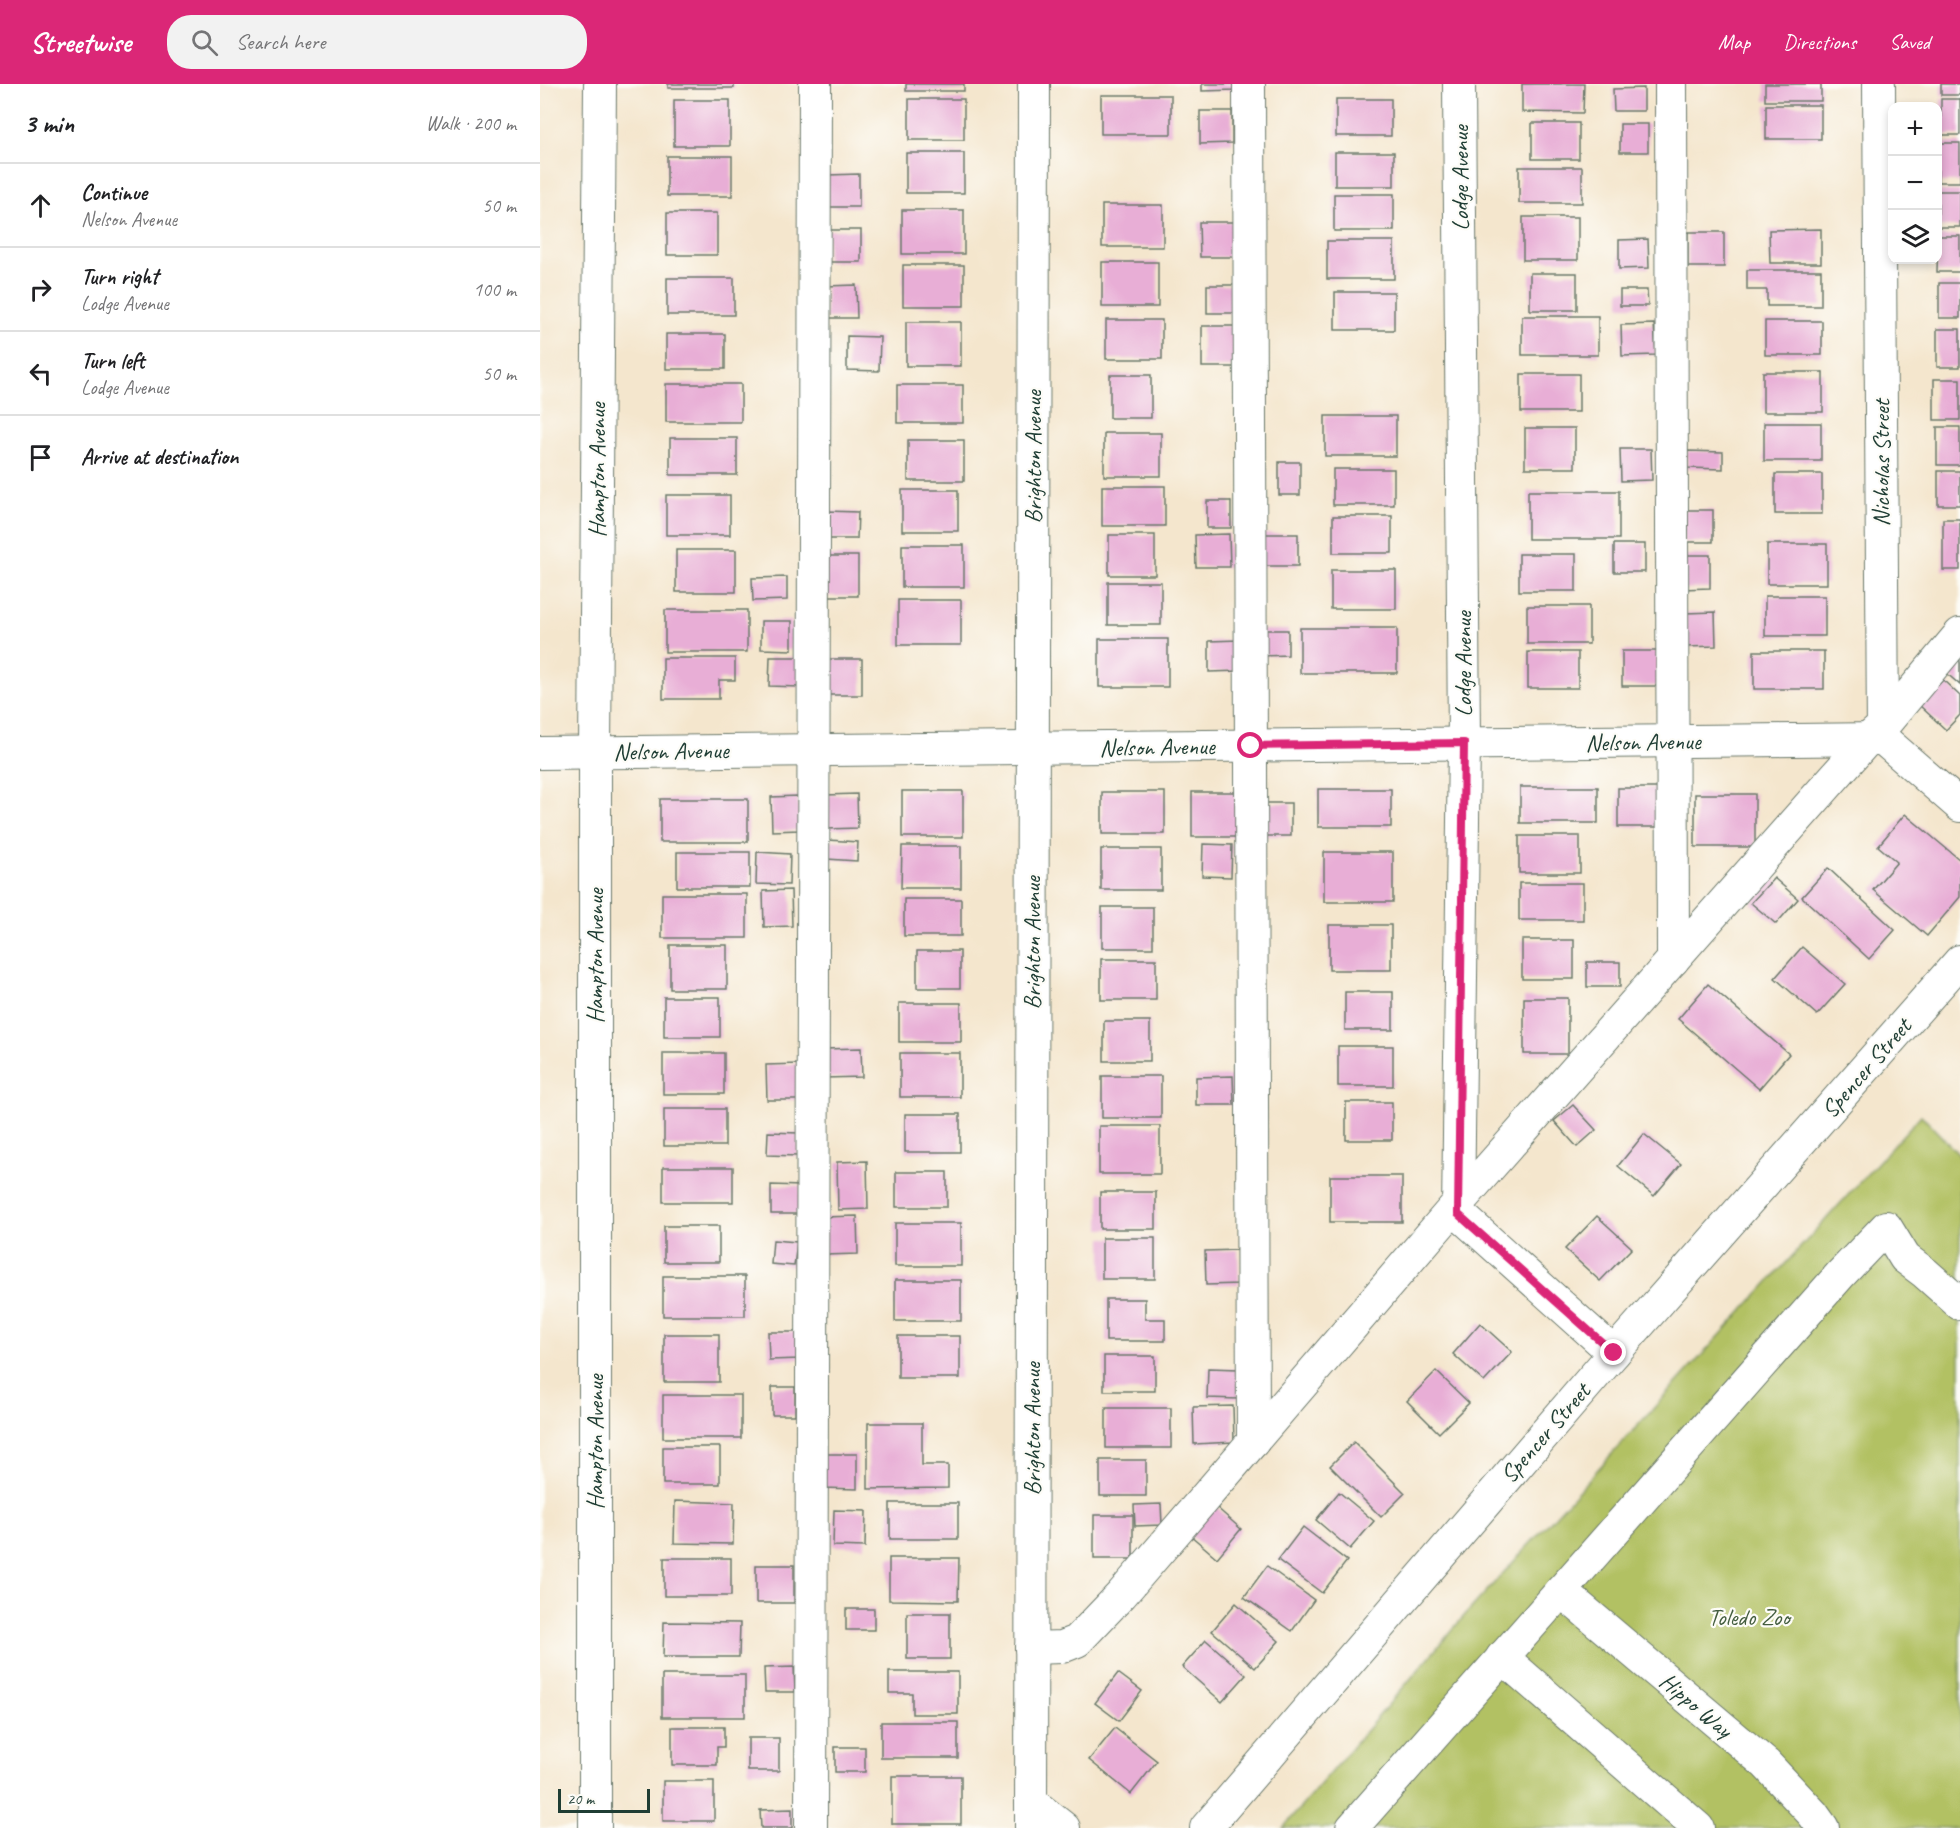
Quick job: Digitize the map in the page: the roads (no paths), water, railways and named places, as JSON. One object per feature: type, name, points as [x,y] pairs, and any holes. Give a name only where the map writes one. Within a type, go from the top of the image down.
[{"type":"street","name":"Hampton Avenue","points":[[595,1828],[595,752],[600,84]]},
{"type":"street","points":[[811,1828],[815,84]]},
{"type":"street","name":"Brighton Avenue","points":[[1034,84],[1031,1815],[1064,1828]]},
{"type":"street","points":[[1249,84],[1252,1442]]},
{"type":"street","name":"Lodge Avenue","points":[[1458,1203],[1464,743],[1459,84]]},
{"type":"street","points":[[1671,84],[1673,960]]},
{"type":"street","name":"Nicholas Street","points":[[1878,735],[1880,84]]},
{"type":"street","points":[[1031,1648],[1062,1647],[1077,1641],[1122,1594],[1458,1203],[1673,960],[1878,735],[1960,634]]},
{"type":"street","name":"Nelson Avenue","points":[[540,753],[1673,741],[1878,735]]},
{"type":"street","points":[[1878,735],[1960,806]]},
{"type":"street","name":"Spencer Street","points":[[1206,1828],[1614,1353],[1960,961]]},
{"type":"street","points":[[1458,1203],[1458,1214],[1614,1353]]},
{"type":"street","points":[[1352,1828],[1832,1283],[1886,1227],[1905,1258],[1960,1304]]},
{"type":"street","name":"Hippo Way","points":[[1561,1591],[1766,1764],[1813,1814],[1823,1828]]},
{"type":"street","points":[[1502,1658],[1698,1828]]},
{"type":"park label","name":"Toledo Zoo","points":[[1749,1617]]}]
